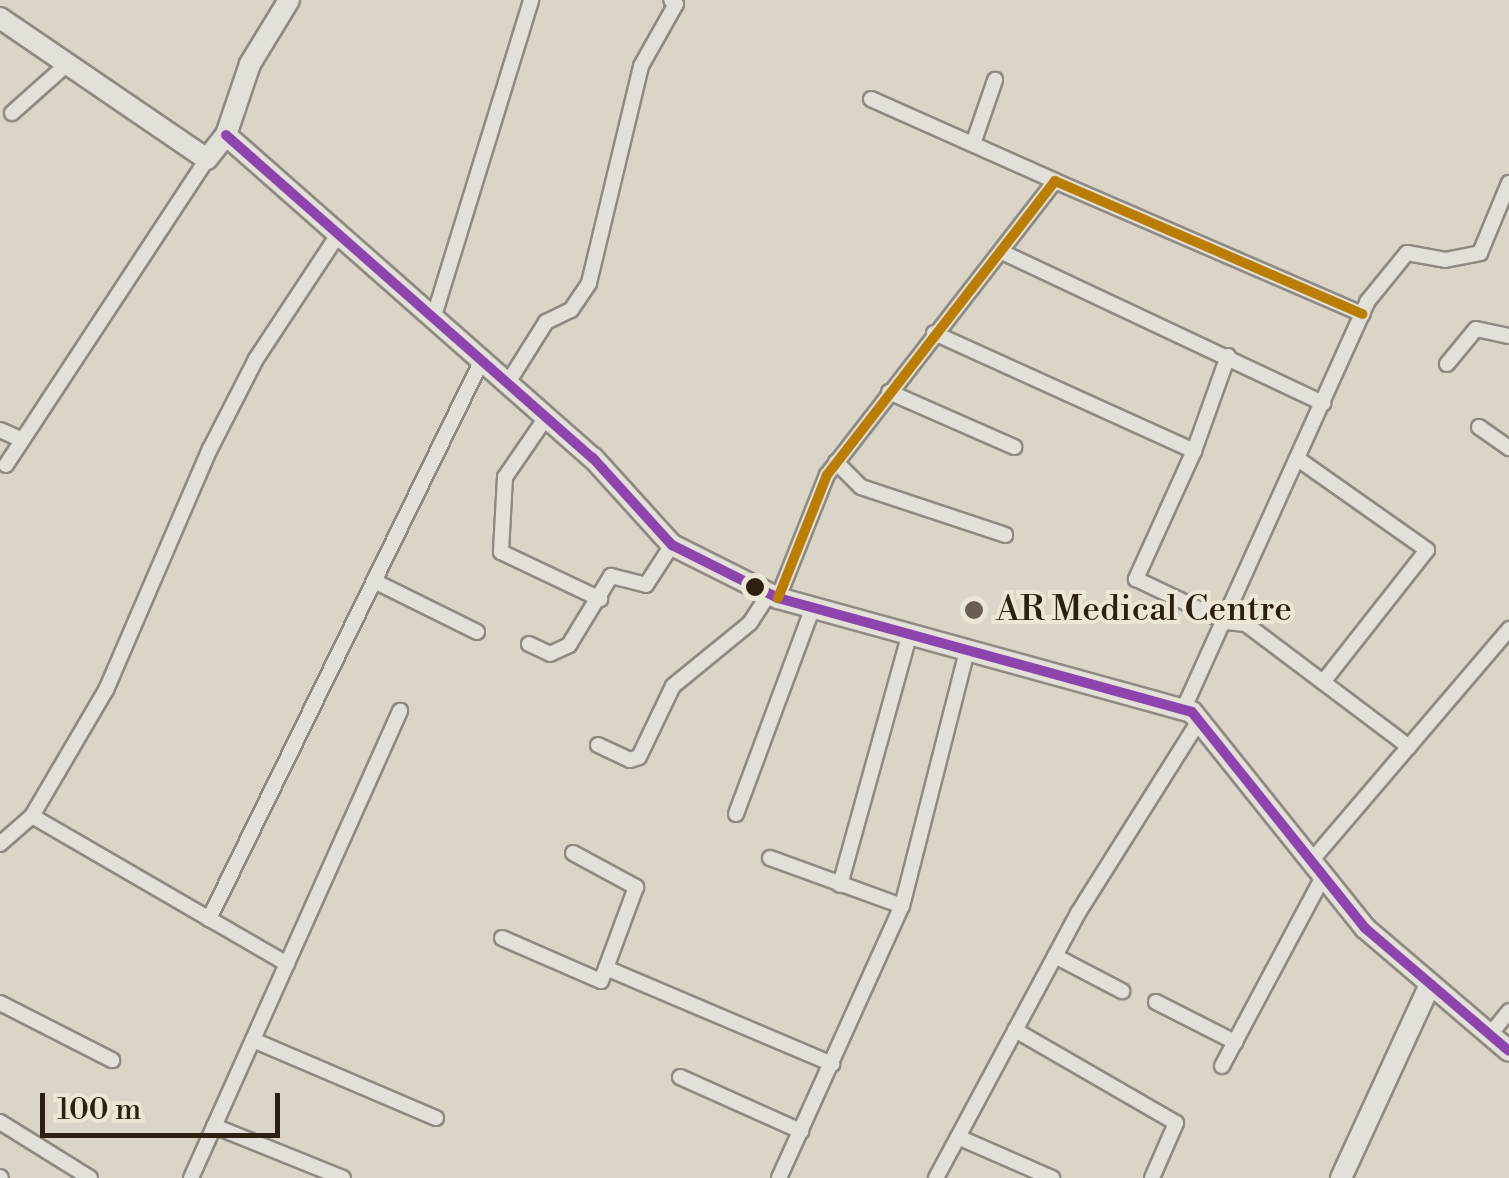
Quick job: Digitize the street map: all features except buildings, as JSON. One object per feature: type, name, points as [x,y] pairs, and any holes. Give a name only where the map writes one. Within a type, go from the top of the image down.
[{"type":"main road","points":[[0,18],[207,159],[226,135],[250,64],[289,0]]},
{"type":"main road","points":[[226,135],[548,416],[672,545],[773,597],[1192,714],[1365,928],[1509,1052]]},
{"type":"main road","points":[[1341,1178],[1430,987]]},
{"type":"street","points":[[509,381],[546,322],[571,310],[589,283],[641,66],[676,4],[671,0]]},
{"type":"street","points":[[434,316],[530,1]]},
{"type":"street","points":[[12,113],[66,65]]},
{"type":"street","points":[[972,144],[995,80]]},
{"type":"street","points":[[871,99],[1362,314]]},
{"type":"street","points":[[6,465],[207,159]]},
{"type":"street","points":[[598,745],[630,760],[639,757],[673,686],[750,623],[773,597],[836,462],[934,333],[1004,253],[1054,181]]},
{"type":"street","points":[[936,1178],[1055,956],[1192,714],[1226,622],[1362,314],[1407,252],[1458,260],[1480,254],[1507,192]]},
{"type":"street","points":[[0,844],[32,816],[106,690],[210,449],[256,359],[339,233]]},
{"type":"street","points":[[1004,253],[1322,403]]},
{"type":"street","points":[[1447,364],[1476,329],[1509,336]]},
{"type":"street","points":[[934,333],[1194,451]]},
{"type":"street","points":[[1228,356],[1194,451],[1136,579],[1226,622],[1246,624],[1408,747]]},
{"type":"street","points":[[209,919],[483,358]]},
{"type":"street","points":[[889,392],[1014,447]]},
{"type":"street","points":[[548,416],[505,477],[501,552],[600,599]]},
{"type":"street","points":[[1479,427],[1509,448]]},
{"type":"street","points":[[0,430],[22,440]]},
{"type":"street","points":[[1298,459],[1428,550],[1323,682]]},
{"type":"street","points":[[836,462],[861,487],[1005,535]]},
{"type":"street","points":[[529,644],[558,652],[581,632],[614,574],[642,586],[650,583],[672,545]]},
{"type":"street","points":[[374,581],[477,632]]},
{"type":"street","points":[[736,814],[813,608]]},
{"type":"street","points":[[1222,1066],[1318,868],[1408,747],[1509,629]]},
{"type":"street","points":[[840,885],[909,637]]},
{"type":"street","points":[[779,1178],[902,906],[967,652]]},
{"type":"street","points":[[191,1178],[400,711]]},
{"type":"street","points":[[32,816],[287,964]]},
{"type":"street","points":[[502,938],[601,981],[636,887],[573,852]]},
{"type":"street","points":[[770,858],[902,906]]},
{"type":"street","points":[[1055,956],[1122,991]]},
{"type":"street","points":[[606,968],[832,1064]]},
{"type":"street","points":[[1156,1002],[1235,1042]]},
{"type":"street","points":[[2,1008],[112,1060]]},
{"type":"street","points":[[1489,1036],[1509,1011]]},
{"type":"street","points":[[1015,1030],[1176,1124],[1152,1178]]},
{"type":"street","points":[[253,1040],[436,1118]]},
{"type":"street","points":[[680,1077],[801,1131]]},
{"type":"street","points":[[0,1122],[90,1178]]},
{"type":"street","points":[[214,1126],[343,1178]]},
{"type":"street","points":[[958,1137],[1052,1178]]},
{"type":"transit line","points":[[226,135],[593,458],[672,545],[778,598],[1192,712],[1365,928],[1509,1051]]},
{"type":"transit line","points":[[778,598],[827,475],[1055,181],[1362,314]]},
{"type":"place","name":"AR Medical Centre","points":[[974,610]]}]
